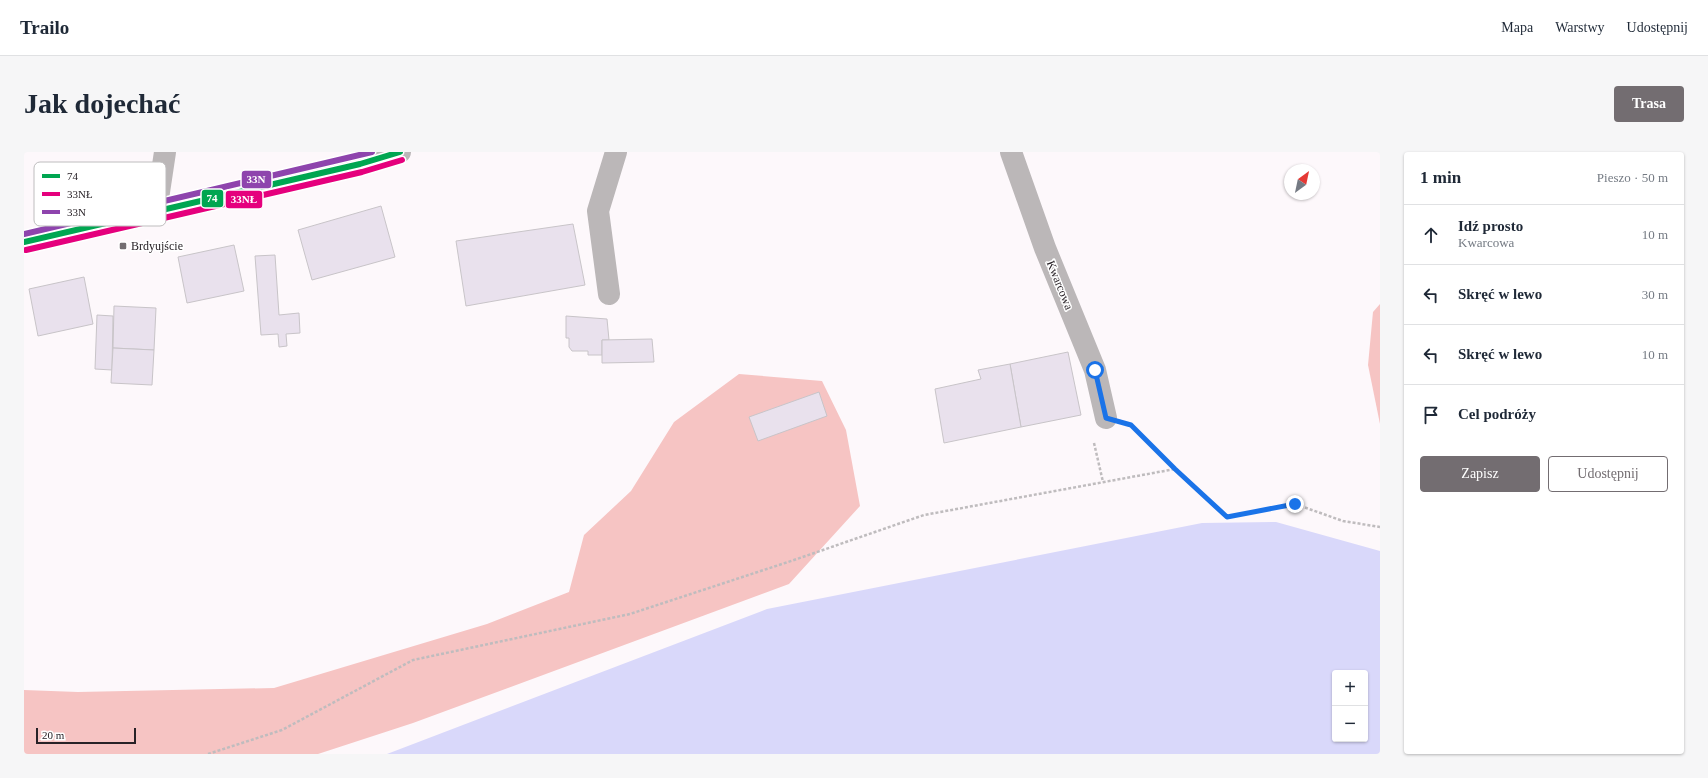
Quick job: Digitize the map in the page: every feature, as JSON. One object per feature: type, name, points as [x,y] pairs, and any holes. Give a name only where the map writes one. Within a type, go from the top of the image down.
[{"type":"street","points":[[164,162],[165,152]]},
{"type":"street","points":[[166,210],[360,164],[400,152]]},
{"type":"street","points":[[609,294],[598,211],[616,152]]},
{"type":"street","name":"Kwarcowa","points":[[1011,152],[1046,248],[1095,370],[1106,418]]},
{"type":"street","points":[[24,242],[94,226]]},
{"type":"path","points":[[1106,418],[1131,425],[1175,469],[1227,517],[1295,504],[1343,521],[1380,527]]},
{"type":"path","points":[[1094,448],[1102,482]]},
{"type":"path","points":[[208,754],[282,730],[413,660],[630,614],[924,515],[1175,469]]},
{"type":"shaded area","points":[[1380,304],[1380,424],[1368,365],[1373,312]]},
{"type":"shaded area","points":[[739,374],[822,381],[846,430],[860,506],[789,584],[413,723],[318,754],[24,754],[24,690],[78,692],[274,688],[487,624],[569,592],[584,535],[631,491],[674,422]]},
{"type":"water","points":[[1276,522],[1380,551],[1380,754],[387,754],[767,609],[1202,523]]},
{"type":"building","points":[[381,206],[395,257],[312,280],[298,230]]},
{"type":"building","points":[[573,224],[585,285],[466,306],[456,241]]},
{"type":"building","points":[[234,245],[244,291],[187,303],[178,257]]},
{"type":"building","points":[[275,255],[279,315],[299,313],[300,333],[286,334],[287,346],[279,347],[278,334],[261,335],[255,256]]},
{"type":"building","points":[[84,277],[93,324],[38,336],[29,289]]},
{"type":"building","points":[[114,306],[156,308],[154,350],[113,348]]},
{"type":"building","points":[[97,315],[113,316],[112,370],[95,369]]},
{"type":"building","points":[[566,316],[607,319],[609,340],[602,340],[602,355],[588,355],[588,351],[572,351],[569,347],[569,338],[566,338]]},
{"type":"building","points":[[652,339],[654,362],[602,363],[602,340]]},
{"type":"building","points":[[113,348],[154,350],[152,385],[111,383]]},
{"type":"building","points":[[1068,352],[1081,415],[1021,427],[1010,364]]},
{"type":"building","points":[[1010,364],[1021,427],[944,443],[935,389],[981,379],[978,370]]},
{"type":"building","points":[[819,392],[827,416],[758,441],[749,417]]},
{"type":"transit line","name":"33N","points":[[166,201],[372,152]]},
{"type":"transit line","name":"74","points":[[166,209],[360,164],[400,152]]},
{"type":"transit line","name":"33NŁ","points":[[166,218],[362,172],[402,160]]},
{"type":"transit line","name":"33N","points":[[24,234],[58,226]]},
{"type":"transit line","name":"74","points":[[24,242],[93,226]]},
{"type":"transit line","name":"33NŁ","points":[[26,250],[129,226]]},
{"type":"place","name":"Brdyujście","points":[[123,246]]},
{"type":"route","points":[[1095,370],[1106,418],[1131,425],[1164,459],[1227,517],[1295,504]]}]
